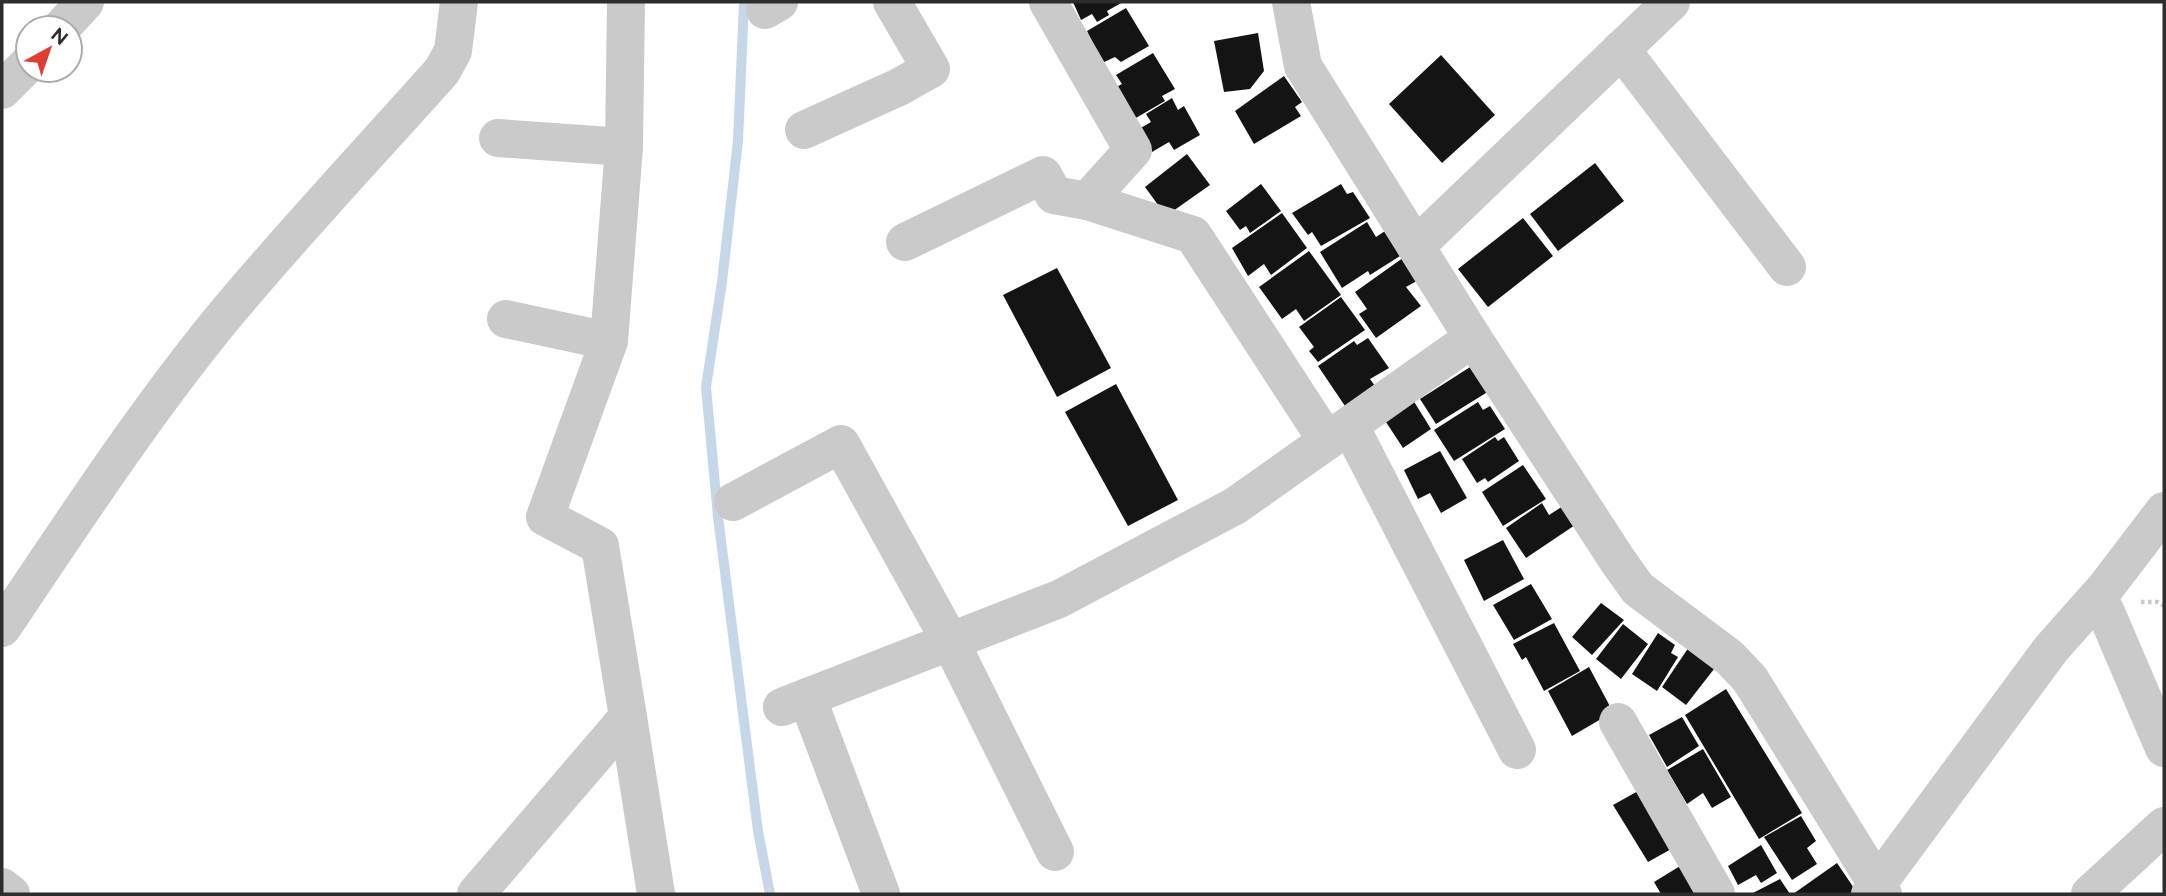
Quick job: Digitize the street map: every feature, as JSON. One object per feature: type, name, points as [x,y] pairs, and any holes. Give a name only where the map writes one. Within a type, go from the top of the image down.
[{"type":"street","points":[[2,628],[126,444],[219,323],[278,253],[442,71],[453,51],[459,2]]},
{"type":"street","points":[[626,2],[624,147],[609,341],[545,517],[600,545],[656,894]]},
{"type":"street","points":[[804,130],[900,87],[931,69],[892,2]]},
{"type":"street","points":[[1048,2],[1133,150],[1087,201]]},
{"type":"street","points":[[1291,2],[1303,66],[1472,338],[1638,589],[1729,657],[1750,679],[1877,891],[2051,649],[2106,587],[2164,510]]},
{"type":"street","points":[[1416,246],[1671,2]]},
{"type":"street","points":[[1621,49],[1787,267]]},
{"type":"street","points":[[498,138],[624,147]]},
{"type":"street","points":[[905,242],[1043,175],[1054,195],[1087,201],[1193,235],[1339,433],[1517,750]]},
{"type":"street","points":[[506,319],[609,341]]},
{"type":"street","points":[[881,894],[794,702],[1059,598],[1223,512],[1472,338]]},
{"type":"street","points":[[733,502],[841,444],[950,641],[1055,852]]},
{"type":"street","points":[[2105,610],[2164,748]]},
{"type":"street","points":[[476,894],[628,717]]},
{"type":"street","points":[[1618,722],[1716,894]]},
{"type":"street","points":[[2090,894],[2164,826]]},
{"type":"street","points":[[2,887],[11,894]]},
{"type":"building","points":[[1073,2],[1123,2],[1107,11],[1109,15],[1097,22],[1092,14],[1081,20]]},
{"type":"building","points":[[1126,8],[1149,46],[1121,62],[1115,57],[1102,63],[1087,31]]},
{"type":"building","points":[[1258,33],[1264,71],[1250,89],[1224,92],[1214,41]]},
{"type":"building","points":[[1153,53],[1175,89],[1162,96],[1165,101],[1129,122],[1111,90],[1122,84],[1116,75]]},
{"type":"building","points":[[1441,55],[1495,115],[1442,163],[1389,104]]},
{"type":"building","points":[[1284,76],[1302,102],[1295,107],[1301,116],[1254,144],[1235,111]]},
{"type":"building","points":[[1172,98],[1178,110],[1184,106],[1200,135],[1174,150],[1169,142],[1152,152],[1139,129],[1151,122],[1146,114]]},
{"type":"building","points":[[1187,154],[1210,185],[1166,216],[1145,187]]},
{"type":"building","points":[[1595,163],[1624,201],[1558,251],[1530,214]]},
{"type":"building","points":[[1261,184],[1281,211],[1250,233],[1246,226],[1240,230],[1226,211]]},
{"type":"building","points":[[1341,184],[1347,194],[1353,192],[1370,218],[1321,246],[1312,232],[1308,235],[1292,213]]},
{"type":"building","points":[[1282,213],[1307,248],[1271,275],[1264,264],[1248,276],[1232,248]]},
{"type":"building","points":[[1523,218],[1553,256],[1488,307],[1458,269]]},
{"type":"building","points":[[1367,222],[1376,237],[1385,231],[1400,256],[1370,275],[1368,271],[1342,288],[1320,252]]},
{"type":"building","points":[[1309,251],[1341,295],[1304,321],[1296,309],[1282,319],[1259,287]]},
{"type":"building","points":[[1407,255],[1422,278],[1406,287],[1421,306],[1376,338],[1359,314],[1367,309],[1355,292]]},
{"type":"building","points":[[1057,268],[1111,368],[1057,397],[1003,295]]},
{"type":"building","points":[[1341,297],[1365,330],[1318,362],[1309,351],[1314,347],[1299,327]]},
{"type":"building","points":[[1368,338],[1389,368],[1370,379],[1375,386],[1345,406],[1318,366],[1354,341],[1357,345]]},
{"type":"building","points":[[1478,362],[1494,388],[1436,424],[1420,399]]},
{"type":"building","points":[[1116,384],[1178,500],[1128,526],[1065,412]]},
{"type":"building","points":[[1413,400],[1431,429],[1403,448],[1384,419]]},
{"type":"building","points":[[1478,402],[1483,410],[1490,406],[1505,429],[1454,461],[1434,430]]},
{"type":"building","points":[[1495,437],[1498,441],[1504,437],[1519,461],[1488,482],[1485,478],[1477,483],[1462,459]]},
{"type":"building","points":[[1440,451],[1467,498],[1441,513],[1430,493],[1418,499],[1404,470]]},
{"type":"building","points":[[1523,465],[1546,499],[1503,526],[1482,492]]},
{"type":"building","points":[[1574,499],[1587,517],[1526,558],[1506,528],[1542,503],[1549,515]]},
{"type":"building","points":[[1503,540],[1524,579],[1484,601],[1464,560]]},
{"type":"building","points":[[1531,584],[1552,619],[1514,640],[1493,605]]},
{"type":"building","points":[[1601,603],[1624,620],[1592,655],[1572,637]]},
{"type":"building","points":[[1554,623],[1580,671],[1544,691],[1526,657],[1522,660],[1513,644]]},
{"type":"building","points":[[1623,624],[1648,644],[1621,679],[1596,659]]},
{"type":"building","points":[[1658,633],[1675,645],[1671,653],[1678,657],[1657,691],[1632,674]]},
{"type":"building","points":[[1693,641],[1721,660],[1686,705],[1662,687]]},
{"type":"building","points":[[1589,667],[1613,712],[1572,736],[1548,691]]},
{"type":"building","points":[[1726,689],[1802,813],[1759,839],[1685,715]]},
{"type":"building","points":[[1682,717],[1699,746],[1667,767],[1649,735]]},
{"type":"building","points":[[1703,749],[1731,797],[1712,808],[1703,793],[1687,804],[1667,770]]},
{"type":"building","points":[[1647,786],[1682,843],[1648,862],[1613,805]]},
{"type":"building","points":[[1801,816],[1816,841],[1807,848],[1817,864],[1792,880],[1764,837]]},
{"type":"building","points":[[1761,845],[1777,873],[1761,883],[1756,875],[1738,885],[1728,866]]},
{"type":"building","points":[[1685,863],[1711,894],[1661,894],[1654,882]]},
{"type":"building","points":[[1837,863],[1858,894],[1793,894]]},
{"type":"building","points":[[1780,879],[1790,894],[1751,894]]},
{"type":"waterway","points":[[744,2],[738,141],[722,282],[706,387],[718,517],[758,831],[770,894]]}]
